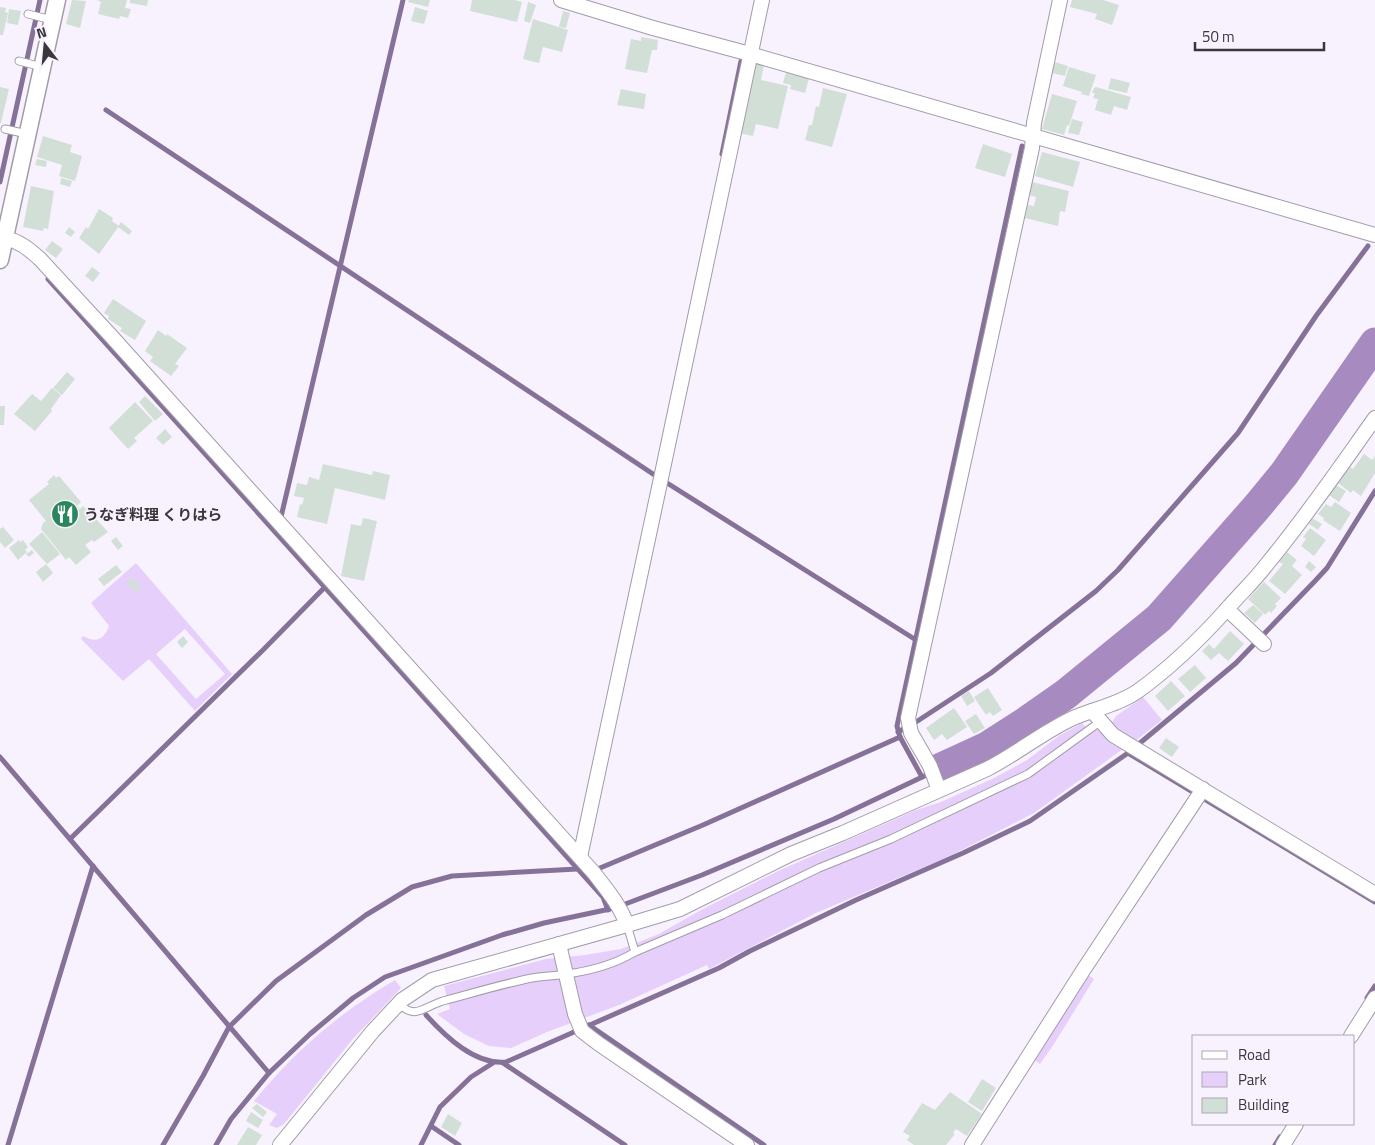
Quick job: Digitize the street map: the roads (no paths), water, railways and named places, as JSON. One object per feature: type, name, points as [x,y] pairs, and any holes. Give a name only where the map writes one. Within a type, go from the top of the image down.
[{"type":"street","points":[[0,260],[4,228],[23,133],[49,19],[57,0]]},
{"type":"street","points":[[561,0],[1375,235]]},
{"type":"street","points":[[580,857],[762,0]]},
{"type":"street","points":[[935,778],[909,726],[911,705],[1032,148],[1034,124],[1060,0]]},
{"type":"street","points":[[4,228],[15,240],[28,249],[93,316],[580,857],[614,899],[625,920]]},
{"type":"street","points":[[280,1145],[373,1031],[398,1004],[432,980],[559,944],[625,920],[680,909],[791,854],[844,833],[935,778],[1010,757],[1050,729],[1073,718],[1097,716],[1137,692],[1211,627],[1266,566],[1375,418]]},
{"type":"street","points":[[1226,609],[1260,641]]},
{"type":"street","points":[[1097,716],[1114,735],[1200,794],[1375,894]]},
{"type":"street","points":[[972,1145],[1200,794]]},
{"type":"street","points":[[559,944],[581,1026],[598,1044],[747,1145]]},
{"type":"street","points":[[1352,1035],[1375,998]]},
{"type":"street","points":[[1283,1145],[1295,1125]]},
{"type":"lane","points":[[30,15],[49,19]]},
{"type":"lane","points":[[21,62],[39,66]]},
{"type":"lane","points":[[7,130],[23,133]]},
{"type":"lane","points":[[398,1004],[406,1011],[415,1013],[430,1005],[509,983],[604,967],[819,868],[891,839],[1028,774],[1097,716]]},
{"type":"lane","points":[[625,920],[635,952]]},
{"type":"waterway","points":[[0,182],[40,0]]},
{"type":"waterway","points":[[281,517],[403,0]]},
{"type":"waterway","points":[[722,154],[741,61]]},
{"type":"waterway","points":[[106,110],[656,476],[916,640]]},
{"type":"waterway","points":[[922,777],[900,737],[897,726],[1022,146]]},
{"type":"waterway","points":[[898,732],[991,673],[1096,591],[1118,570],[1238,433],[1316,316],[1368,246]]},
{"type":"waterway","points":[[48,279],[603,897],[608,910]]},
{"type":"waterway","points":[[939,769],[987,747],[1026,722],[1066,694],[1159,618],[1284,474],[1375,343]]},
{"type":"waterway","points":[[426,1015],[452,1040],[472,1054],[494,1062],[506,1062],[719,968],[856,900],[1030,821],[1128,753],[1236,663],[1327,568],[1375,491]]},
{"type":"waterway","points":[[70,839],[325,587]]},
{"type":"waterway","points":[[600,868],[703,825],[900,737]]},
{"type":"waterway","points":[[1128,753],[1375,902]]},
{"type":"waterway","points":[[0,757],[269,1073]]},
{"type":"waterway","points":[[620,906],[702,875],[834,819],[939,769]]},
{"type":"waterway","points":[[8,1145],[93,866]]},
{"type":"waterway","points":[[163,1145],[229,1027],[276,981],[366,915],[412,887],[452,876],[577,869]]},
{"type":"waterway","points":[[216,1145],[231,1119],[269,1073],[310,1034],[353,998],[385,977],[502,935],[544,923],[610,909]]},
{"type":"waterway","points":[[1367,998],[1375,986]]},
{"type":"waterway","points":[[589,1025],[764,1145]]},
{"type":"waterway","points":[[421,1145],[440,1107],[471,1077],[493,1063]]},
{"type":"waterway","points":[[503,1063],[625,1145]]},
{"type":"waterway","points":[[431,1126],[459,1145]]},
{"type":"waterway","points":[[1275,1145],[1280,1137]]},
{"type":"place","name":"うなぎ料理 くりはら","points":[[65,514]]}]
